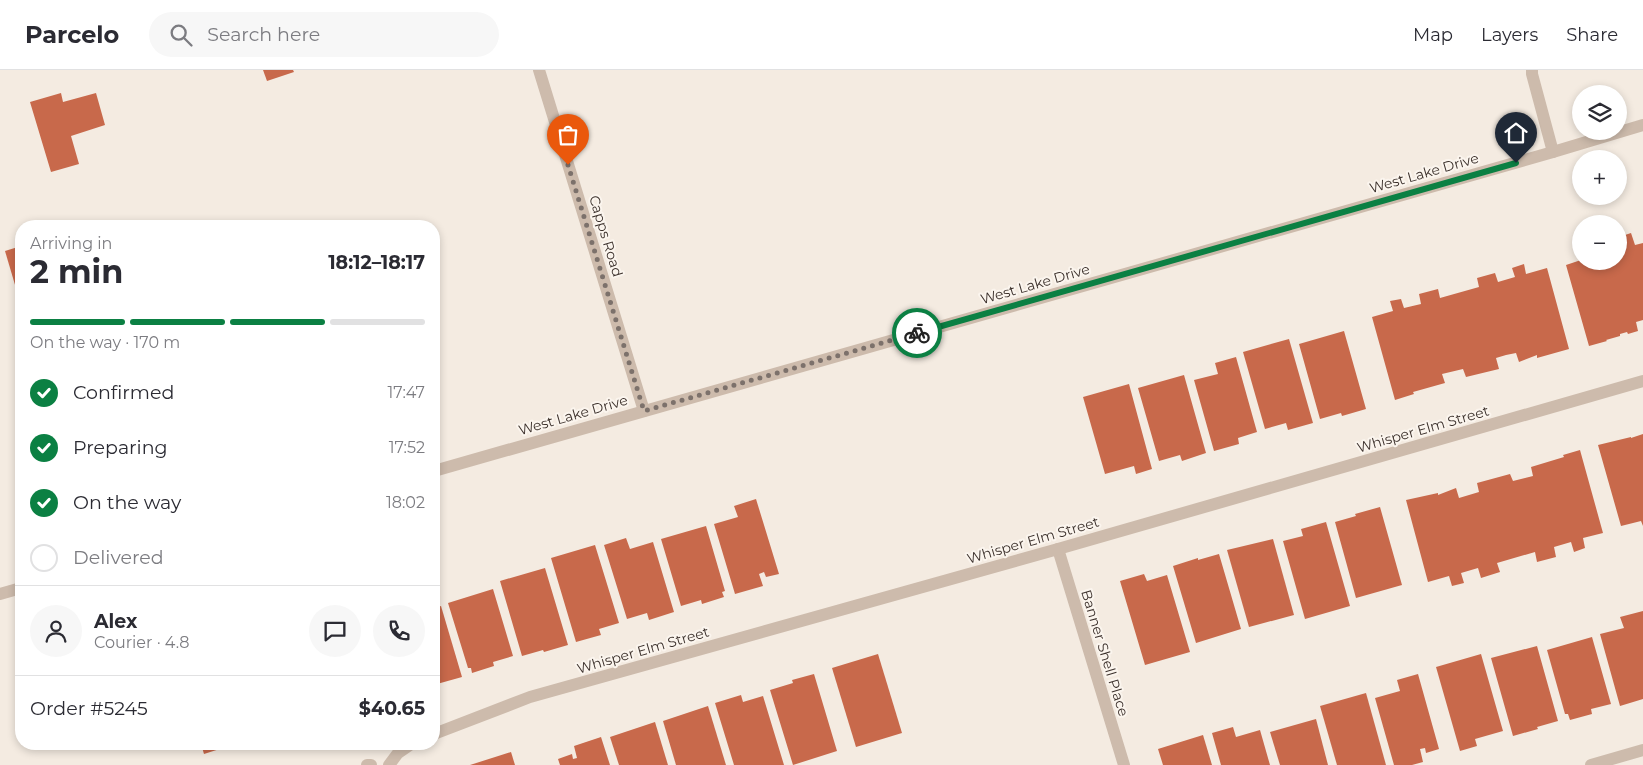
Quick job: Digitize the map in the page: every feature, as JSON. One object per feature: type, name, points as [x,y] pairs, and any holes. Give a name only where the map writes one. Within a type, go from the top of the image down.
[{"type":"street","name":"Capps Road","points":[[539,70],[644,411]]},
{"type":"street","points":[[1530,71],[1553,152]]},
{"type":"street","name":"West Lake Drive","points":[[440,468],[1643,125]]},
{"type":"street","name":"Whisper Elm Street","points":[[440,732],[530,697],[1058,549],[1643,381]]},
{"type":"street","name":"Banner Shell Place","points":[[1058,549],[1124,765]]},
{"type":"street","points":[[0,594],[15,590]]},
{"type":"street","points":[[389,765],[402,750]]},
{"type":"street","points":[[1591,765],[1643,750]]},
{"type":"building","points":[[263,70],[293,70],[294,72],[267,81]]},
{"type":"building","points":[[61,93],[63,102],[96,93],[105,125],[71,136],[79,164],[51,172],[30,102]]},
{"type":"building","points":[[1631,233],[1635,245],[1643,243],[1643,320],[1636,322],[1638,331],[1620,334],[1620,336],[1589,346],[1566,265],[1572,263],[1572,270],[1627,270],[1627,234]]},
{"type":"building","points":[[15,248],[15,285],[5,251]]},
{"type":"building","points":[[1524,264],[1526,274],[1547,268],[1569,349],[1537,358],[1537,355],[1519,362],[1516,353],[1506,355],[1496,358],[1499,369],[1466,377],[1463,369],[1442,374],[1445,383],[1413,392],[1414,394],[1395,400],[1372,317],[1393,311],[1390,301],[1401,299],[1404,308],[1421,304],[1419,294],[1438,289],[1440,298],[1479,287],[1477,278],[1495,273],[1498,282],[1515,277],[1512,268]]},
{"type":"building","points":[[1344,331],[1366,409],[1342,416],[1341,413],[1320,419],[1299,344]]},
{"type":"building","points":[[1289,339],[1313,423],[1288,430],[1286,423],[1265,429],[1243,352]]},
{"type":"building","points":[[1236,357],[1257,432],[1238,438],[1239,444],[1214,451],[1194,380],[1218,374],[1215,363]]},
{"type":"building","points":[[1184,375],[1206,453],[1182,461],[1180,455],[1159,461],[1138,388]]},
{"type":"building","points":[[1129,384],[1152,469],[1136,474],[1134,466],[1105,474],[1083,397]]},
{"type":"building","points":[[1643,434],[1643,526],[1641,521],[1621,526],[1598,445]]},
{"type":"building","points":[[1580,450],[1603,533],[1583,538],[1585,548],[1574,552],[1571,542],[1554,547],[1556,557],[1537,562],[1535,552],[1497,563],[1500,572],[1481,578],[1478,568],[1461,573],[1464,583],[1452,586],[1449,576],[1428,582],[1406,500],[1438,493],[1438,495],[1456,488],[1459,498],[1479,492],[1477,483],[1510,474],[1513,481],[1533,476],[1531,467]]},
{"type":"building","points":[[756,499],[779,574],[766,577],[764,572],[759,574],[763,586],[735,594],[714,524],[738,517],[734,506]]},
{"type":"building","points":[[1380,507],[1402,585],[1356,598],[1335,522]]},
{"type":"building","points":[[1326,522],[1350,606],[1305,619],[1283,541],[1303,536],[1301,529]]},
{"type":"building","points":[[706,526],[725,591],[722,592],[724,597],[702,604],[701,600],[681,606],[661,539]]},
{"type":"building","points":[[626,538],[630,549],[653,542],[674,612],[649,620],[647,613],[627,619],[604,545]]},
{"type":"building","points":[[1273,539],[1294,615],[1249,627],[1227,550]]},
{"type":"building","points":[[595,545],[619,623],[599,629],[601,635],[576,642],[551,558]]},
{"type":"building","points":[[1219,554],[1241,629],[1196,643],[1173,566]]},
{"type":"building","points":[[545,568],[568,645],[522,656],[500,581]]},
{"type":"building","points":[[1144,574],[1147,581],[1167,575],[1190,652],[1145,665],[1120,581]]},
{"type":"building","points":[[493,589],[513,656],[493,662],[494,666],[472,673],[471,668],[468,668],[448,603]]},
{"type":"building","points":[[440,606],[462,677],[440,683]]},
{"type":"building","points":[[1643,611],[1643,699],[1620,706],[1600,634],[1624,628],[1620,617]]},
{"type":"building","points":[[1592,637],[1611,704],[1591,709],[1592,714],[1570,720],[1568,714],[1565,714],[1547,650]]},
{"type":"building","points":[[1537,646],[1558,721],[1513,736],[1491,658]]},
{"type":"building","points":[[878,654],[902,733],[856,747],[832,668]]},
{"type":"building","points":[[1481,654],[1503,731],[1475,739],[1477,746],[1460,751],[1436,667]]},
{"type":"building","points":[[814,674],[837,751],[793,765],[770,690],[793,683],[792,680]]},
{"type":"building","points":[[1418,674],[1439,749],[1426,753],[1425,748],[1420,749],[1423,762],[1412,765],[1394,765],[1375,698],[1400,691],[1397,680]]},
{"type":"building","points":[[1366,693],[1386,765],[1337,765],[1320,706]]},
{"type":"building","points":[[741,695],[743,702],[763,696],[784,765],[734,765],[715,703]]},
{"type":"building","points":[[708,706],[726,765],[676,765],[663,721]]},
{"type":"building","points":[[1316,719],[1328,765],[1280,765],[1270,732]]},
{"type":"building","points":[[655,722],[668,765],[619,765],[610,737]]},
{"type":"building","points":[[1233,727],[1236,737],[1260,730],[1270,765],[1221,765],[1212,733]]},
{"type":"building","points":[[1203,735],[1212,765],[1163,765],[1158,749]]},
{"type":"building","points":[[601,737],[610,765],[560,765],[558,759],[572,754],[573,759],[577,758],[574,746]]},
{"type":"building","points":[[203,750],[216,750],[204,754]]},
{"type":"building","points":[[511,752],[515,765],[470,765]]},
{"type":"way so far","points":[[568,165],[644,411],[917,333]]},
{"type":"route","points":[[917,333],[1516,163]]}]
